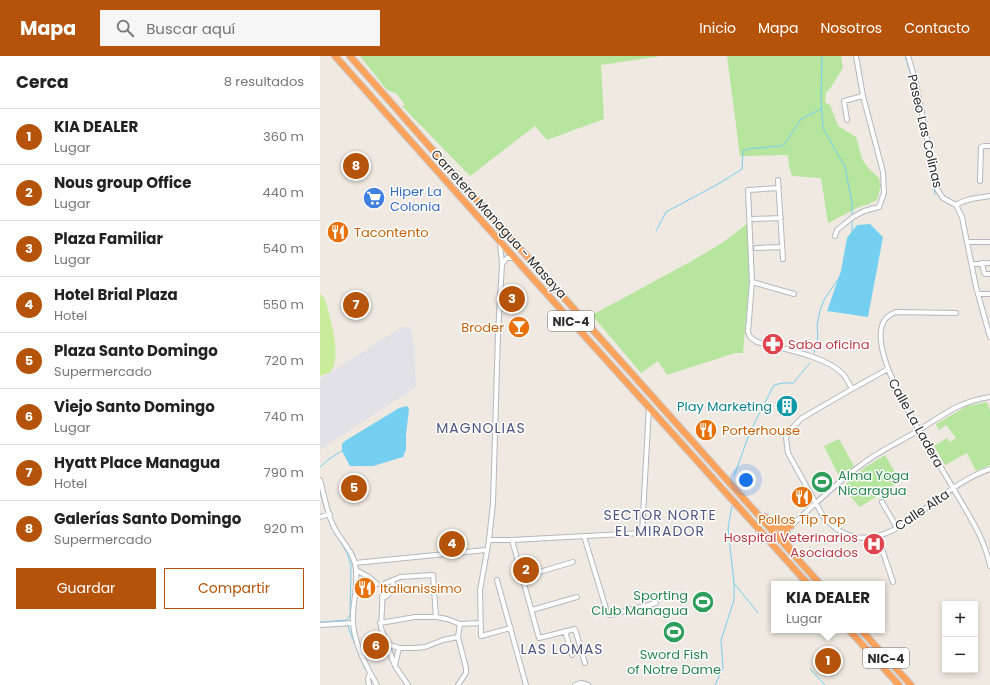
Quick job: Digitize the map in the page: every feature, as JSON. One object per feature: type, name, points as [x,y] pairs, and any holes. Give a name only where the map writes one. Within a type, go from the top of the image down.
[{"type":"highway","name":"Carretera Managua - Masaya","points":[[336,56],[805,581]]},
{"type":"highway","name":"Carretera Managua - Masaya","points":[[350,56],[817,581]]},
{"type":"highway","points":[[743,512],[751,516],[769,537],[779,537],[777,545],[793,563],[798,573]]},
{"type":"highway","points":[[757,514],[767,519],[776,527],[783,529],[789,528],[786,541],[790,550]]},
{"type":"highway","name":"NIC-4","points":[[852,633],[899,685]]},
{"type":"highway","name":"NIC-4","points":[[864,633],[910,685]]},
{"type":"highway","points":[[881,652],[888,668],[897,679],[899,685]]},
{"type":"street","points":[[836,236],[837,230],[853,217],[864,211],[878,207],[884,193],[883,172],[863,96],[856,56]]},
{"type":"street","name":"Paseo Las Colinas","points":[[908,56],[915,79],[937,189],[943,198],[956,205]]},
{"type":"street","points":[[847,120],[844,101],[863,96]]},
{"type":"street","points":[[980,181],[981,147],[990,146]]},
{"type":"street","points":[[778,180],[783,259]]},
{"type":"street","points":[[779,188],[748,190],[752,282],[748,332],[750,337],[757,342],[808,356],[830,364],[842,373],[852,388]]},
{"type":"street","points":[[990,196],[967,199],[956,205],[962,217],[978,294],[990,337]]},
{"type":"street","points":[[753,219],[781,218]]},
{"type":"street","points":[[499,239],[502,264],[498,334],[493,503],[489,540],[480,590],[480,623],[482,636],[511,628]]},
{"type":"street","points":[[968,242],[990,242]]},
{"type":"street","points":[[756,248],[782,247]]},
{"type":"street","points":[[502,264],[506,258],[515,258]]},
{"type":"street","points":[[982,263],[984,273],[990,274]]},
{"type":"street","points":[[972,264],[990,263]]},
{"type":"street","points":[[752,282],[794,294]]},
{"type":"street","points":[[978,294],[990,294]]},
{"type":"street","name":"Calle La Ladera","points":[[956,313],[897,312],[890,314],[884,322],[881,331],[881,341],[888,369],[902,400],[989,551],[990,566]]},
{"type":"street","name":"Calle Alta","points":[[888,369],[852,388],[802,418],[790,429],[786,438],[788,454],[822,516],[837,530],[855,538],[878,537],[910,521],[970,477],[990,469]]},
{"type":"street","points":[[779,537],[860,466],[876,454],[960,405],[973,400],[990,397]]},
{"type":"street","points":[[489,540],[642,533],[649,407]]},
{"type":"street","points":[[320,480],[333,526],[350,550],[355,562],[356,570],[353,622],[357,641],[377,685]]},
{"type":"street","points":[[882,502],[897,528]]},
{"type":"street","points":[[320,517],[330,514]]},
{"type":"street","points":[[584,536],[607,612],[610,615],[656,603]]},
{"type":"street","points":[[878,537],[893,582]]},
{"type":"street","points":[[512,540],[540,638],[575,629],[584,663]]},
{"type":"street","points":[[355,562],[486,550]]},
{"type":"street","points":[[523,577],[573,562]]},
{"type":"street","points":[[356,570],[369,577],[377,584]]},
{"type":"street","points":[[408,685],[395,666],[380,628],[382,587],[384,584],[400,577],[433,575],[436,617]]},
{"type":"street","points":[[497,580],[526,685]]},
{"type":"street","points":[[382,598],[393,590],[394,586],[392,581]]},
{"type":"street","points":[[532,610],[577,597]]},
{"type":"street","points":[[380,623],[415,617],[436,617],[460,624],[480,623]]},
{"type":"street","points":[[320,625],[353,622]]},
{"type":"street","points":[[458,685],[466,673],[458,637],[460,624]]},
{"type":"street","points":[[565,632],[572,655]]},
{"type":"street","points":[[387,644],[399,648],[416,648],[425,647],[443,640],[458,637]]},
{"type":"street","points":[[395,666],[399,648]]},
{"type":"street","points":[[368,685],[370,672]]},
{"type":"street","points":[[575,685],[588,685]]},
{"type":"shaded area","points":[[402,327],[409,327],[414,340],[416,387],[320,450],[320,379]]},
{"type":"green space","points":[[360,56],[661,56],[601,65],[604,119],[547,140],[535,126],[470,176],[402,106],[405,105],[397,94],[387,90]]},
{"type":"green space","points":[[727,56],[841,56],[843,68],[826,93],[825,102],[830,105],[838,126],[856,137],[862,159],[869,169],[879,178],[881,185],[877,200],[861,206],[828,223],[821,178],[792,176],[788,155],[740,156]]},
{"type":"green space","points":[[747,224],[750,272],[743,353],[735,353],[667,375],[658,361],[641,373],[592,315],[690,262],[722,243]]},
{"type":"green space","points":[[320,293],[325,299],[332,326],[335,359],[333,367],[329,373],[320,376]]},
{"type":"green space","points":[[987,402],[990,411],[990,465],[976,471],[967,453],[945,465],[934,446],[947,438],[950,442],[956,438],[946,425],[939,430],[936,424],[967,406]]},
{"type":"green space","points":[[839,439],[854,466],[839,476],[824,446]]},
{"type":"green space","points":[[885,455],[900,481],[860,507],[842,487],[864,468]]},
{"type":"water","points":[[870,224],[883,237],[868,317],[827,311],[841,271],[847,238],[857,225]]},
{"type":"water","points":[[407,406],[409,409],[406,449],[403,457],[373,466],[350,466],[342,451],[342,444],[399,408]]},
{"type":"waterway","points":[[822,56],[821,100],[823,128],[845,167],[852,203],[852,215]]},
{"type":"waterway","points":[[905,56],[913,81],[916,102],[921,119]]},
{"type":"waterway","points":[[656,231],[666,212],[720,183],[742,169],[743,151],[748,149],[784,145],[801,119],[821,109]]},
{"type":"waterway","points":[[924,136],[935,194]]},
{"type":"waterway","points":[[852,220],[852,233]]},
{"type":"waterway","points":[[814,353],[818,336],[817,326],[820,310],[825,298],[839,278]]},
{"type":"waterway","points":[[734,476],[750,432],[774,385],[793,383],[810,363]]},
{"type":"waterway","points":[[320,467],[342,451]]},
{"type":"waterway","points":[[320,492],[325,509]]},
{"type":"waterway","points":[[732,506],[728,528],[734,583],[758,613]]},
{"type":"waterway","points":[[320,622],[347,620],[350,615],[351,565],[347,553],[337,536]]},
{"type":"waterway","points":[[715,685],[723,668],[721,640],[734,600],[734,583]]},
{"type":"waterway","points":[[348,626],[365,669]]},
{"type":"waterway","points":[[810,669],[825,685]]},
{"type":"place","name":"Galerías Santo Domingo","points":[[356,166]]},
{"type":"place","name":"Hiper La Colonia","points":[[374,198]]},
{"type":"place","name":"Tacontento","points":[[338,232]]},
{"type":"place","name":"Plaza Familiar","points":[[512,299]]},
{"type":"place","name":"Hyatt Place Managua","points":[[356,305]]},
{"type":"place","name":"Broder","points":[[519,327]]},
{"type":"place","name":"Saba oficina","points":[[773,344]]},
{"type":"place","name":"Play Marketing","points":[[787,406]]},
{"type":"place","name":"Porterhouse","points":[[706,430]]},
{"type":"place","name":"Alma Yoga Nicaragua","points":[[822,482]]},
{"type":"place","name":"Plaza Santo Domingo","points":[[354,488]]},
{"type":"place","name":"Pollos Tip Top","points":[[802,497]]},
{"type":"place","name":"Hotel Brial Plaza","points":[[452,544]]},
{"type":"place","name":"Hospital Veterinarios Asociados","points":[[874,544]]},
{"type":"place","name":"Nous group Office","points":[[526,570]]},
{"type":"place","name":"Italianissimo","points":[[365,588]]},
{"type":"place","name":"Sporting Club Managua","points":[[703,602]]},
{"type":"place","name":"Sword Fish of Notre Dame","points":[[674,632]]},
{"type":"place","name":"Viejo Santo Domingo","points":[[376,646]]},
{"type":"place","name":"KIA DEALER","points":[[828,661]]},
{"type":"district","name":"MAGNOLIAS","points":[[481,428]]},
{"type":"district","name":"SECTOR NORTE EL MIRADOR","points":[[660,524]]},
{"type":"district","name":"LAS LOMAS","points":[[562,649]]}]
